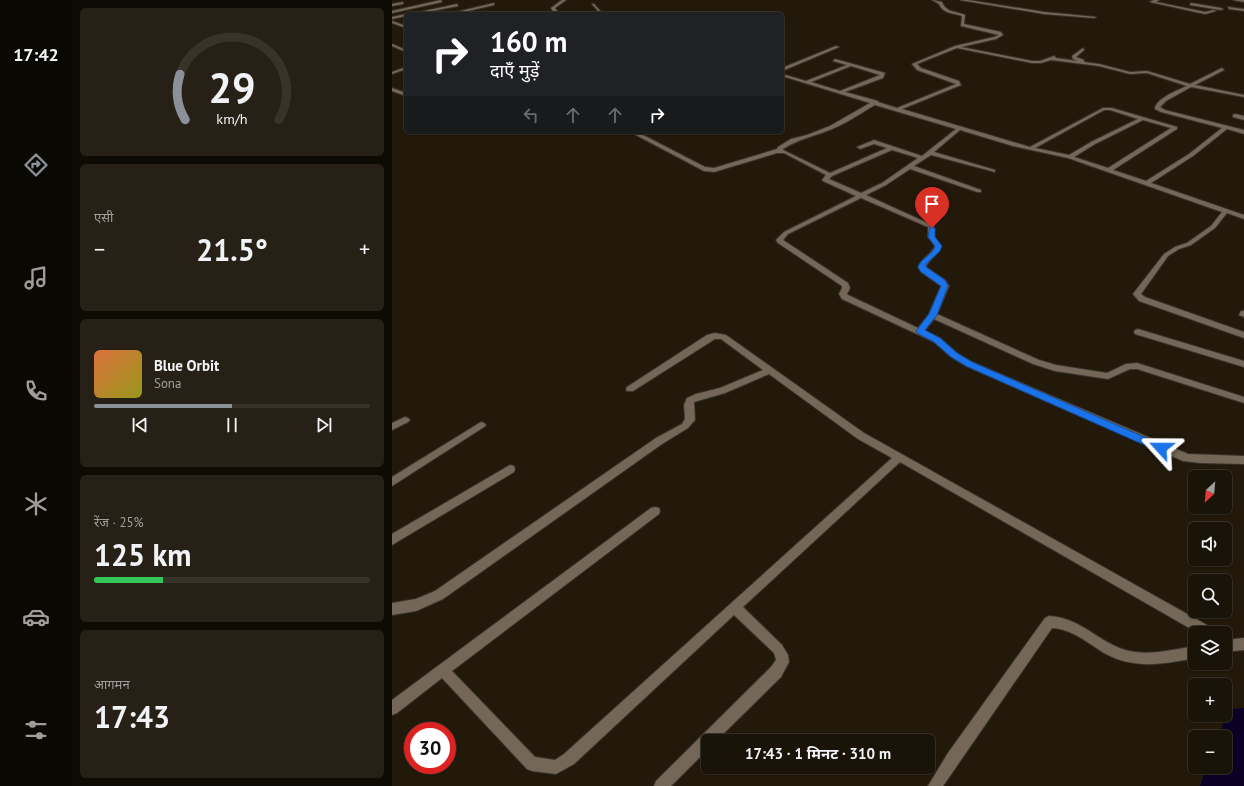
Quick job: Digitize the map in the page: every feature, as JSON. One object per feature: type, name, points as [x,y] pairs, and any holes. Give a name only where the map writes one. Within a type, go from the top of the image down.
[{"type":"street","points":[[898,109],[959,84],[919,69],[914,64],[956,47],[996,38],[1001,34],[962,25],[964,16],[943,10],[941,3],[935,0],[929,0]]},
{"type":"street","points":[[962,0],[1044,13],[1094,17]]},
{"type":"street","points":[[1157,0],[1152,2],[1205,13],[1214,11]]},
{"type":"street","points":[[1235,0],[1244,1]]},
{"type":"street","points":[[392,12],[441,1]]},
{"type":"street","points":[[556,12],[553,8],[558,6],[563,1]]},
{"type":"street","points":[[392,5],[402,3]]},
{"type":"street","points":[[1179,4],[1182,3],[1221,9]]},
{"type":"street","points":[[421,12],[457,4]]},
{"type":"street","points":[[460,12],[493,4]]},
{"type":"street","points":[[593,6],[601,12]]},
{"type":"street","points":[[1229,8],[1244,10]]},
{"type":"street","points":[[392,18],[404,15]]},
{"type":"street","points":[[392,22],[404,26]]},
{"type":"street","points":[[392,27],[404,24]]},
{"type":"street","points":[[392,45],[404,50]]},
{"type":"street","points":[[784,69],[837,47]]},
{"type":"street","points":[[956,47],[1032,62],[1041,62],[1058,55],[1133,74],[1147,72],[1192,86],[1244,96]]},
{"type":"street","points":[[1074,58],[1083,49]]},
{"type":"street","points":[[1050,58],[1095,64]]},
{"type":"street","points":[[835,60],[883,75],[842,92]]},
{"type":"street","points":[[807,82],[850,64]]},
{"type":"street","points":[[392,73],[404,69]]},
{"type":"street","points":[[1222,69],[1164,100],[1158,105],[1157,108],[1163,111],[1244,132]]},
{"type":"street","points":[[784,75],[1015,145],[1070,158],[1244,217]]},
{"type":"street","points":[[392,89],[404,94]]},
{"type":"street","points":[[780,151],[780,148],[789,141],[809,136],[832,127],[876,102]]},
{"type":"street","points":[[1031,148],[1100,110],[1110,109],[1175,128],[1108,171]]},
{"type":"street","points":[[1236,116],[1244,118]]},
{"type":"street","points":[[1070,158],[1093,143],[1143,118]]},
{"type":"street","points":[[1146,184],[1191,155],[1226,127]]},
{"type":"street","points":[[960,128],[911,167],[884,184],[786,233],[779,240],[780,242],[841,282],[846,288],[843,294],[845,297],[937,340],[954,355],[969,364],[1187,458],[1201,461],[1230,458],[1244,460]]},
{"type":"street","points":[[639,134],[687,161],[709,170],[774,151],[780,151],[830,175]]},
{"type":"street","points":[[860,147],[874,142],[923,158]]},
{"type":"street","points":[[892,148],[830,175],[825,180],[927,223],[932,228],[931,237],[938,246],[938,250],[923,264],[922,267],[945,286],[933,315],[920,331]]},
{"type":"street","points":[[930,153],[993,171]]},
{"type":"street","points":[[911,167],[979,192]]},
{"type":"street","points":[[1226,211],[1213,227],[1189,244],[1177,248],[1166,255],[1137,294],[1142,299],[1244,335]]},
{"type":"street","points":[[933,315],[1036,362],[1055,368],[1108,376],[1130,366],[1137,366],[1244,400]]},
{"type":"street","points":[[1138,332],[1244,364]]},
{"type":"street","points":[[630,389],[710,337],[723,337],[861,436],[1198,626]]},
{"type":"street","points":[[392,609],[410,608],[439,595],[659,441],[685,426],[690,420],[688,405],[690,400],[696,397],[722,391],[769,371]]},
{"type":"street","points":[[392,428],[404,420]]},
{"type":"street","points":[[392,482],[481,426]]},
{"type":"street","points":[[443,670],[532,764],[556,767],[569,759],[899,457]]},
{"type":"street","points":[[392,540],[510,468]]},
{"type":"street","points":[[392,708],[655,511]]},
{"type":"street","points":[[661,786],[776,672],[783,662],[782,655],[778,649],[734,607]]},
{"type":"street","points":[[935,786],[953,758],[1049,622],[1061,622],[1119,654],[1144,660],[1155,660],[1188,653]]},
{"type":"shaded area","points":[[1244,708],[1244,786],[1200,786],[1204,774],[1232,774],[1232,730],[1221,730],[1224,722],[1232,722],[1232,709]]},
{"type":"route","points":[[932,228],[931,237],[938,246],[938,250],[923,264],[922,267],[945,286],[933,315],[920,331],[937,340],[954,355],[969,364],[1161,448]]}]
